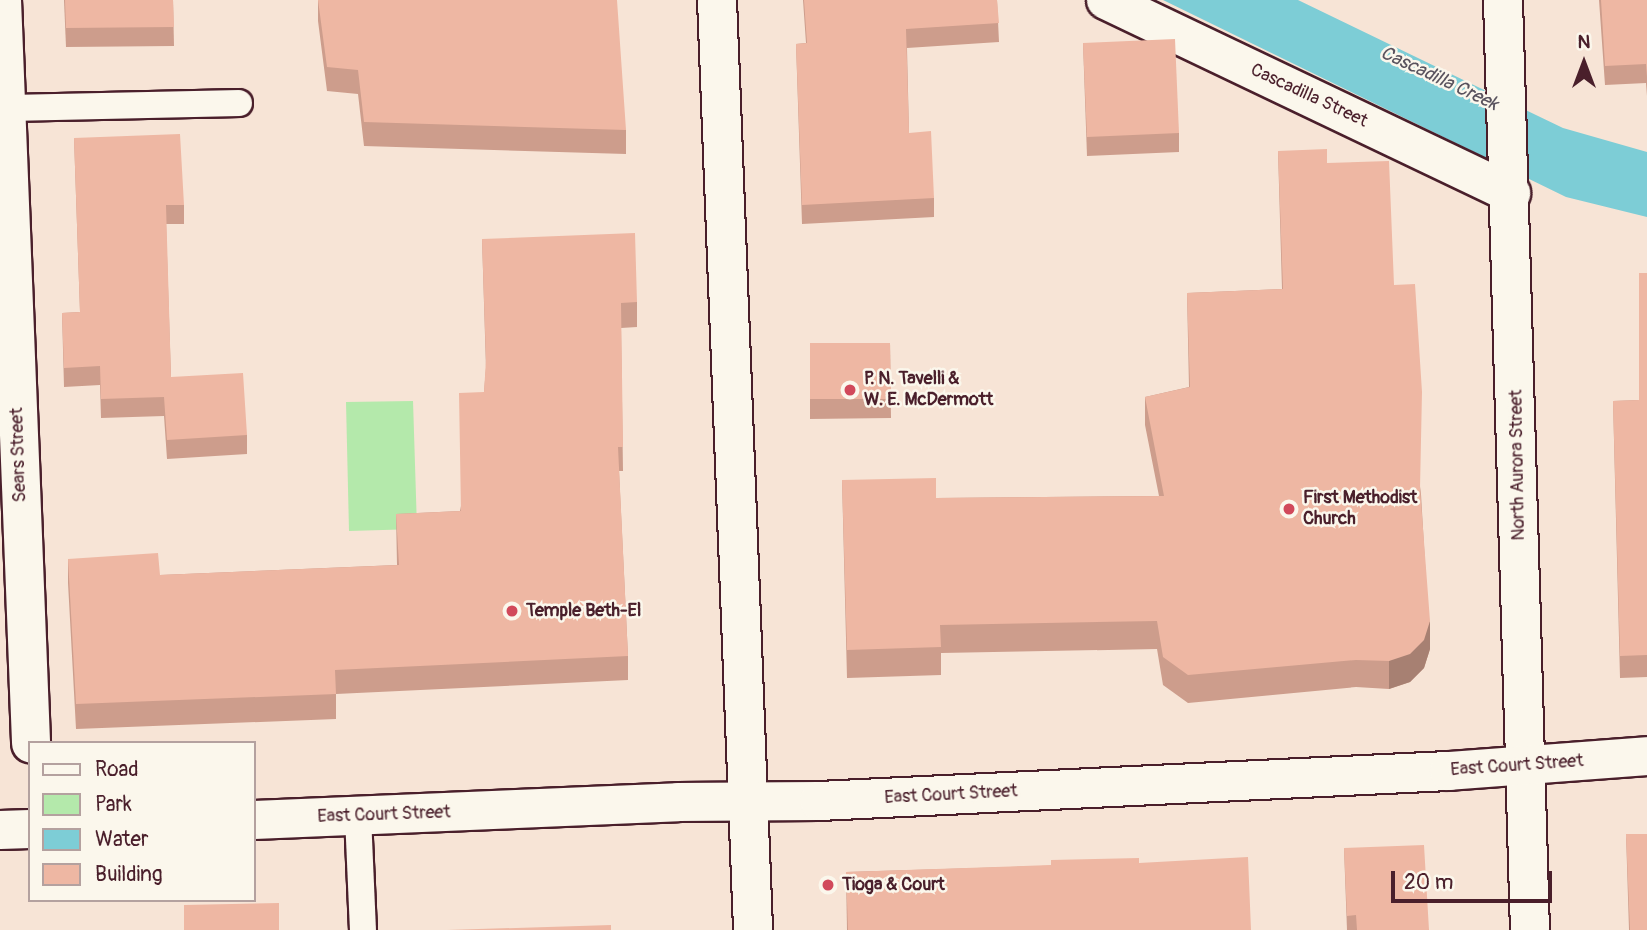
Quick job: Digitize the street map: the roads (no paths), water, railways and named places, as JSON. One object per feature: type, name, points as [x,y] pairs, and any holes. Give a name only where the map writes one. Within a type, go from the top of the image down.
[{"type":"street","name":"Sears Street","points":[[2,0],[31,741]]},
{"type":"street","points":[[717,0],[753,930]]},
{"type":"street","name":"Cascadilla Street","points":[[1106,0],[1511,193]]},
{"type":"street","name":"North Aurora Street","points":[[1503,0],[1511,193],[1530,930]]},
{"type":"street","name":"East Court Street","points":[[256,820],[749,801],[1525,765],[1647,756]]},
{"type":"street","points":[[0,830],[28,829]]},
{"type":"lane","points":[[6,107],[239,103]]},
{"type":"lane","points":[[358,816],[363,930]]},
{"type":"water","name":"Cascadilla Creek","points":[[1163,0],[1298,0],[1563,128],[1647,152],[1647,217],[1566,197]]},
{"type":"place","name":"P. N. Tavelli & W. E. McDermott","points":[[850,390]]},
{"type":"place","name":"First Methodist Church","points":[[1289,509]]},
{"type":"place","name":"Temple Beth-El","points":[[512,611]]},
{"type":"place","name":"Tioga & Court","points":[[828,885]]}]
